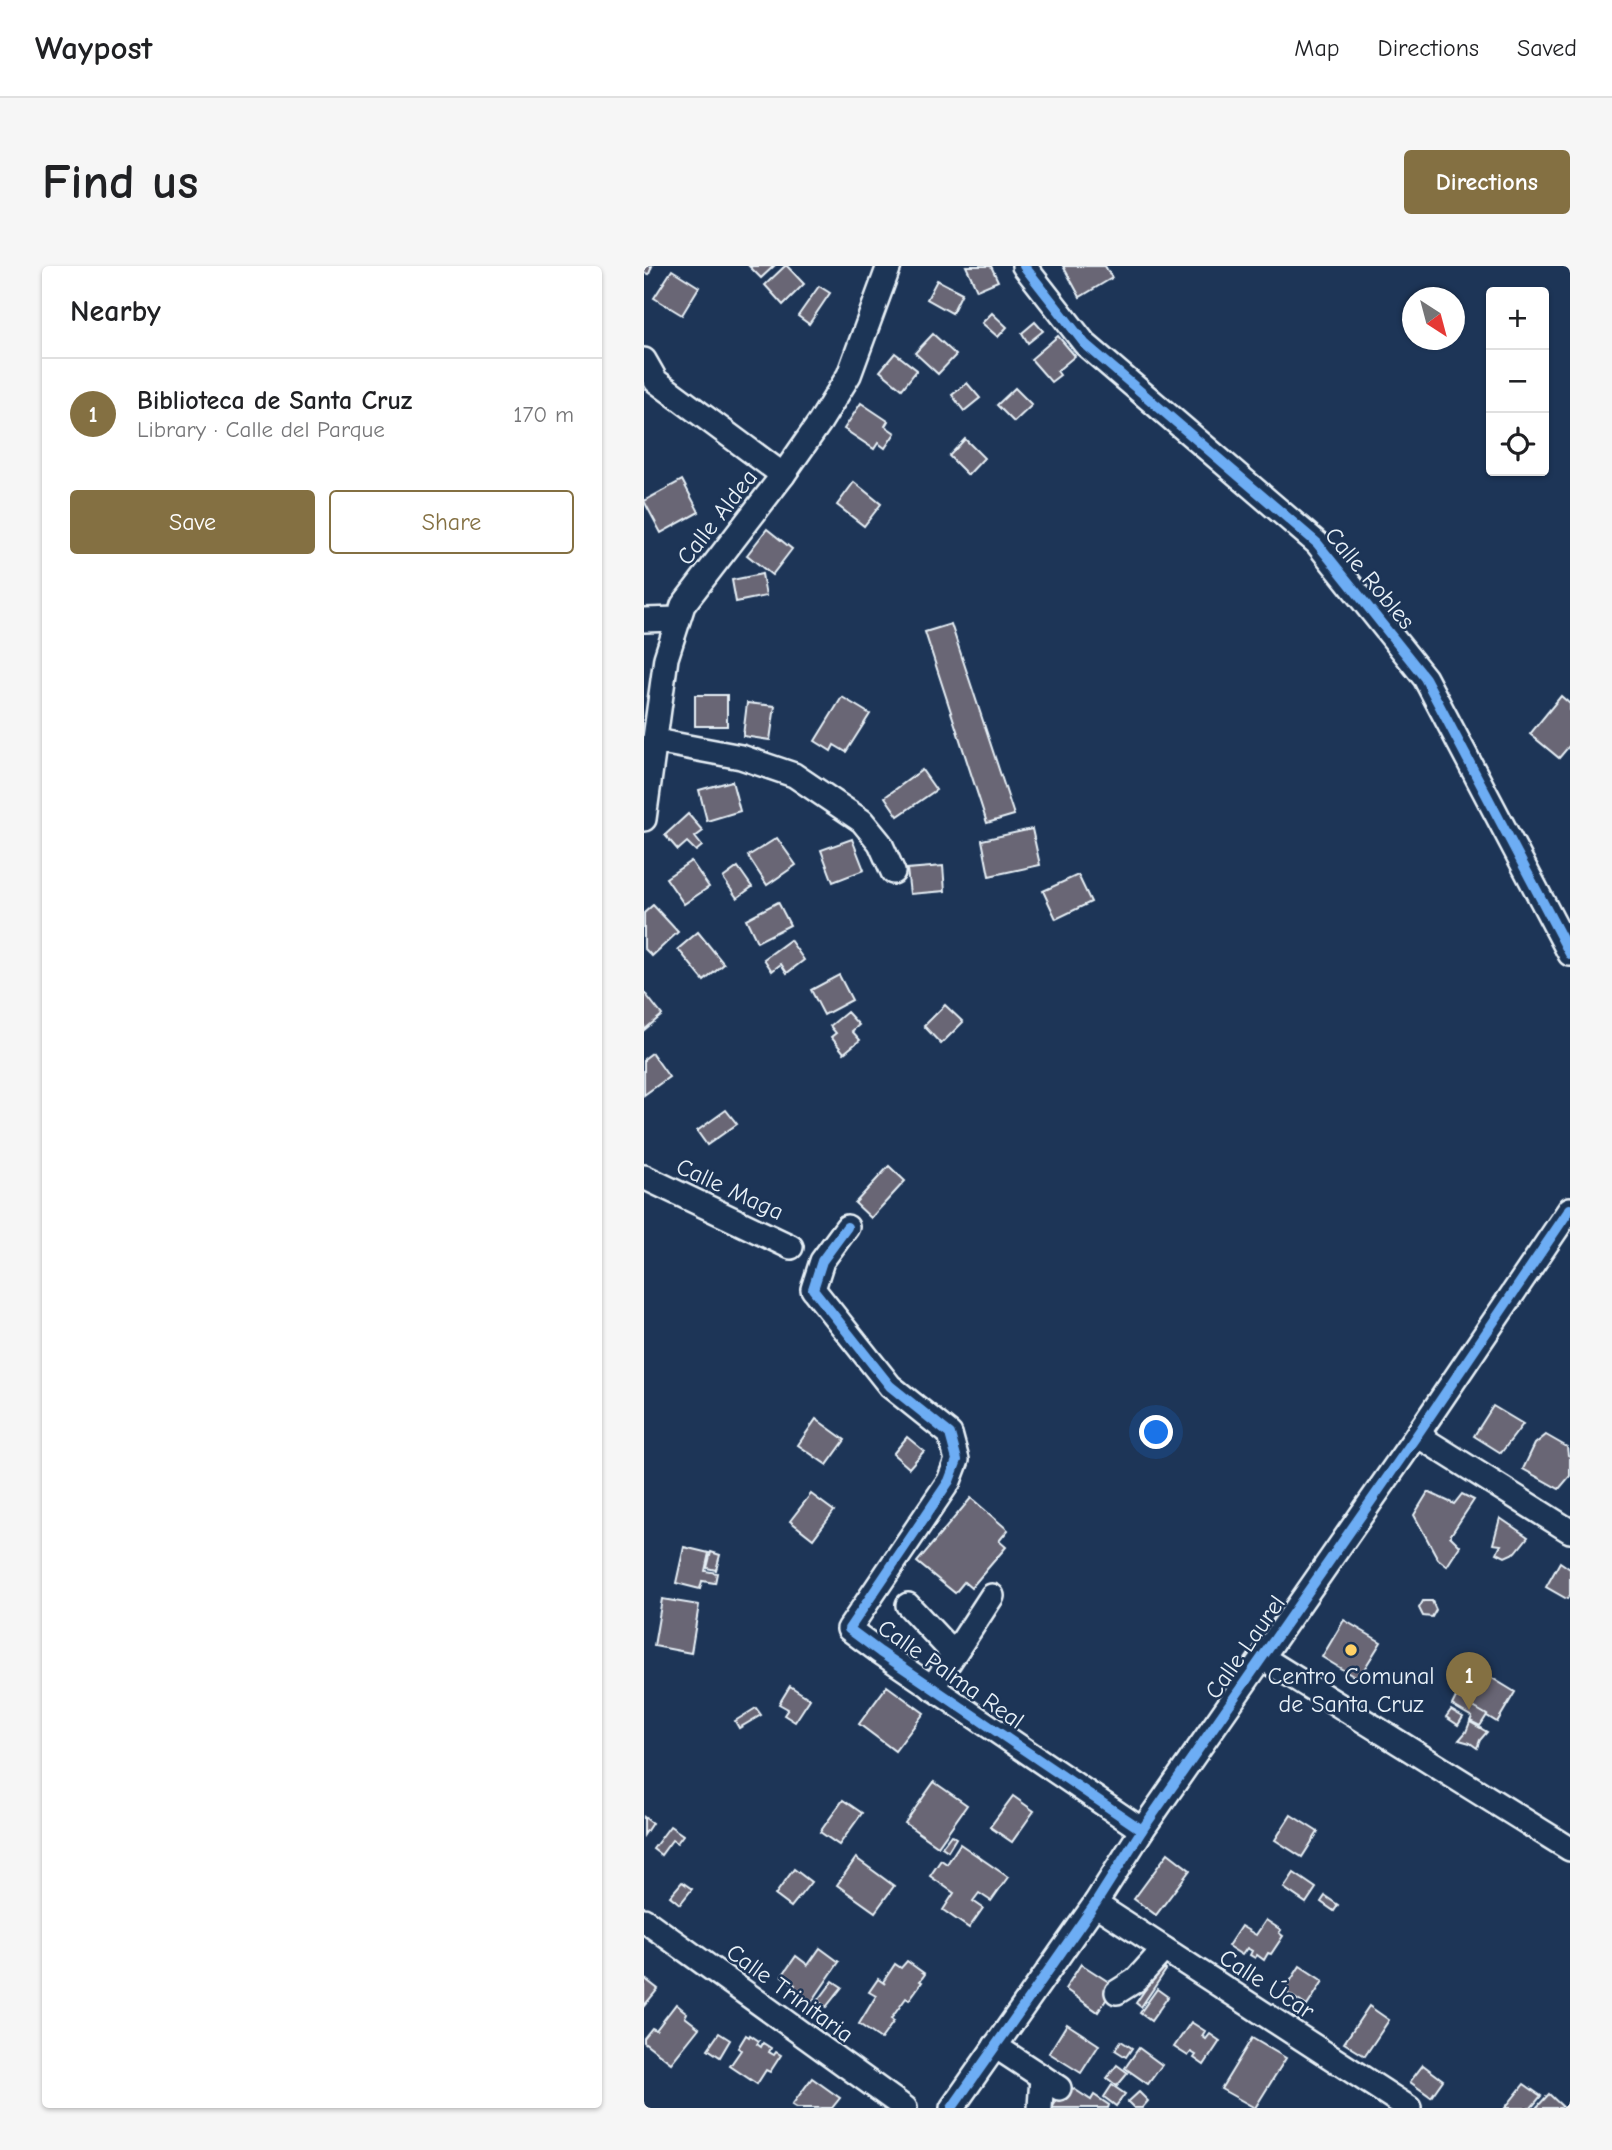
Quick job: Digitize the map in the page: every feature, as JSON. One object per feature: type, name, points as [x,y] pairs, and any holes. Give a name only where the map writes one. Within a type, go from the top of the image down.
[{"type":"street","name":"Calle Aldea","points":[[644,819],[666,658],[683,605],[783,475],[849,375],[889,266]]},
{"type":"street","name":"Calle Robles","points":[[1024,266],[1085,344],[1317,542],[1426,678],[1570,954]]},
{"type":"street","points":[[644,360],[656,381],[783,475]]},
{"type":"street","points":[[644,620],[678,619]]},
{"type":"street","points":[[656,741],[741,757],[794,775],[862,821],[880,843],[893,872]]},
{"type":"street","name":"Calle Maga","points":[[644,1177],[791,1247],[789,1246]]},
{"type":"street","name":"Calle Laurel","points":[[951,2108],[1095,1904],[1142,1830],[1417,1435],[1570,1209]]},
{"type":"street","name":"Calle Palma Real","points":[[847,1227],[822,1261],[813,1289],[890,1386],[950,1434],[957,1460],[949,1481],[849,1629],[1142,1830]]},
{"type":"street","points":[[1417,1435],[1570,1531]]},
{"type":"street","points":[[932,1688],[992,1596]]},
{"type":"street","points":[[908,1605],[954,1654]]},
{"type":"street","points":[[1263,1658],[1570,1849]]},
{"type":"street","name":"Calle Úcar","points":[[1095,1904],[1409,2108]]},
{"type":"street","name":"Calle Trinitaria","points":[[644,1920],[905,2108]]},
{"type":"street","points":[[1117,1992],[1136,1980],[1164,1949]]},
{"type":"street","points":[[995,2046],[1051,2083],[1040,2108]]},
{"type":"building","points":[[645,266],[652,266],[649,274],[644,273]]},
{"type":"building","points":[[749,266],[774,266],[761,278]]},
{"type":"building","points":[[785,266],[804,284],[783,305],[765,285]]},
{"type":"building","points":[[966,266],[991,266],[998,281],[977,290]]},
{"type":"building","points":[[1063,266],[1105,266],[1112,278],[1080,297]]},
{"type":"building","points":[[672,270],[699,287],[682,315],[654,298]]},
{"type":"building","points":[[937,280],[962,293],[952,313],[927,299]]},
{"type":"building","points":[[819,286],[830,293],[809,324],[798,316]]},
{"type":"building","points":[[992,313],[1007,327],[998,337],[982,323]]},
{"type":"building","points":[[1035,322],[1043,331],[1028,343],[1022,333]]},
{"type":"building","points":[[933,334],[956,355],[938,374],[915,353]]},
{"type":"building","points":[[1058,336],[1075,356],[1057,371],[1060,375],[1051,382],[1031,359]]},
{"type":"building","points":[[895,353],[917,370],[902,389],[880,371]]},
{"type":"building","points":[[967,383],[980,398],[964,411],[952,395]]},
{"type":"building","points":[[1015,388],[1032,405],[1014,422],[997,405]]},
{"type":"building","points":[[861,403],[888,421],[885,426],[895,433],[885,448],[878,443],[874,449],[844,429]]},
{"type":"building","points":[[965,439],[984,458],[968,475],[949,456]]},
{"type":"building","points":[[682,480],[699,512],[661,533],[644,501]]},
{"type":"building","points":[[854,482],[881,504],[864,526],[837,505]]},
{"type":"building","points":[[767,529],[792,549],[772,575],[747,555]]},
{"type":"building","points":[[762,574],[766,596],[736,602],[732,580]]},
{"type":"building","points":[[951,624],[1014,815],[987,823],[925,632]]},
{"type":"building","points":[[695,695],[727,695],[727,726],[695,726]]},
{"type":"building","points":[[1561,696],[1570,704],[1570,745],[1559,758],[1530,734]]},
{"type":"building","points":[[842,697],[870,714],[846,752],[834,745],[831,751],[815,741]]},
{"type":"building","points":[[747,703],[775,706],[770,740],[743,736]]},
{"type":"building","points":[[922,770],[936,790],[898,816],[885,797]]},
{"type":"building","points":[[732,781],[740,811],[707,821],[699,790]]},
{"type":"building","points":[[688,814],[703,831],[695,837],[702,846],[696,851],[687,842],[678,850],[665,835]]},
{"type":"building","points":[[1032,829],[1040,865],[989,876],[982,840]]},
{"type":"building","points":[[777,838],[796,865],[767,885],[748,856]]},
{"type":"building","points":[[852,839],[864,870],[833,882],[821,850]]},
{"type":"building","points":[[691,861],[709,887],[684,904],[666,878]]},
{"type":"building","points":[[943,866],[945,891],[910,894],[907,869]]},
{"type":"building","points":[[738,867],[752,887],[737,898],[723,878]]},
{"type":"building","points":[[1078,875],[1091,902],[1056,919],[1043,891]]},
{"type":"building","points":[[778,902],[790,925],[757,942],[746,919]]},
{"type":"building","points":[[653,905],[678,932],[652,956],[644,948],[644,913]]},
{"type":"building","points":[[698,932],[724,964],[704,981],[678,949]]},
{"type":"building","points":[[790,940],[804,960],[787,973],[781,964],[772,971],[764,959]]},
{"type":"building","points":[[839,975],[852,1000],[824,1015],[811,990]]},
{"type":"building","points":[[644,992],[662,1015],[644,1030]]},
{"type":"building","points":[[945,1005],[963,1022],[941,1044],[924,1026]]},
{"type":"building","points":[[847,1012],[859,1025],[852,1031],[860,1040],[844,1053],[831,1037],[836,1033],[830,1026]]},
{"type":"building","points":[[652,1053],[669,1077],[644,1095],[644,1059]]},
{"type":"building","points":[[726,1110],[737,1124],[707,1145],[697,1131]]},
{"type":"building","points":[[889,1166],[905,1181],[871,1218],[855,1203]]},
{"type":"building","points":[[1493,1406],[1523,1424],[1501,1453],[1474,1436]]},
{"type":"building","points":[[816,1419],[845,1440],[827,1465],[798,1445]]},
{"type":"building","points":[[1546,1435],[1567,1447],[1570,1456],[1570,1476],[1559,1489],[1523,1469],[1535,1444]]},
{"type":"building","points":[[907,1437],[924,1451],[909,1468],[893,1454]]},
{"type":"building","points":[[1428,1492],[1454,1504],[1462,1494],[1474,1500],[1450,1536],[1460,1546],[1447,1566],[1438,1559],[1414,1515]]},
{"type":"building","points":[[811,1494],[834,1511],[813,1539],[790,1521]]},
{"type":"building","points":[[971,1498],[1008,1530],[999,1541],[1006,1547],[971,1588],[964,1582],[955,1593],[917,1562]]},
{"type":"building","points":[[1500,1518],[1528,1537],[1516,1552],[1505,1557],[1497,1553],[1501,1545],[1493,1544]]},
{"type":"building","points":[[684,1547],[709,1553],[705,1571],[717,1573],[715,1583],[702,1581],[700,1589],[676,1583]]},
{"type":"building","points":[[711,1552],[720,1555],[716,1570],[707,1568]]},
{"type":"building","points":[[1560,1562],[1570,1569],[1570,1595],[1567,1599],[1546,1587]]},
{"type":"building","points":[[662,1599],[699,1605],[691,1653],[654,1646]]},
{"type":"building","points":[[1423,1601],[1432,1601],[1436,1610],[1432,1617],[1423,1616],[1419,1608]]},
{"type":"building","name":"Centro Comunal de Santa Cruz","points":[[1344,1620],[1381,1642],[1358,1679],[1322,1657]]},
{"type":"building","points":[[1474,1667],[1515,1692],[1497,1722],[1456,1697]]},
{"type":"building","points":[[790,1686],[810,1699],[795,1722],[784,1715],[788,1709],[779,1704]]},
{"type":"building","points":[[887,1686],[924,1713],[895,1751],[859,1724]]},
{"type":"building","points":[[1456,1697],[1487,1715],[1480,1726],[1470,1721],[1472,1717],[1452,1705]]},
{"type":"building","points":[[756,1708],[761,1715],[739,1728],[735,1721]]},
{"type":"building","points":[[1451,1710],[1463,1717],[1458,1725],[1446,1717]]},
{"type":"building","points":[[1470,1722],[1487,1732],[1477,1748],[1459,1740]]},
{"type":"building","points":[[934,1782],[967,1805],[938,1846],[905,1823]]},
{"type":"building","points":[[1013,1796],[1034,1811],[1012,1842],[990,1827]]},
{"type":"building","points":[[843,1800],[862,1813],[839,1845],[820,1832]]},
{"type":"building","points":[[1291,1815],[1318,1832],[1302,1857],[1275,1840]]},
{"type":"building","points":[[644,1817],[652,1823],[644,1835]]},
{"type":"building","points":[[670,1826],[683,1835],[677,1843],[672,1840],[661,1855],[653,1849]]},
{"type":"building","points":[[951,1835],[956,1838],[948,1851],[942,1847]]},
{"type":"building","points":[[960,1844],[1008,1877],[991,1901],[979,1893],[973,1901],[983,1908],[969,1928],[943,1910],[954,1893],[930,1876],[941,1860],[947,1864]]},
{"type":"building","points":[[1168,1853],[1190,1870],[1156,1915],[1134,1899]]},
{"type":"building","points":[[856,1858],[894,1886],[875,1912],[837,1885]]},
{"type":"building","points":[[794,1869],[811,1882],[791,1907],[775,1895]]},
{"type":"building","points":[[1294,1873],[1316,1888],[1306,1903],[1284,1888]]},
{"type":"building","points":[[682,1882],[692,1889],[680,1904],[670,1896]]},
{"type":"building","points":[[1325,1896],[1338,1905],[1334,1911],[1321,1902]]},
{"type":"building","points":[[1266,1920],[1281,1930],[1279,1933],[1283,1936],[1264,1960],[1257,1955],[1255,1958],[1250,1955],[1252,1951],[1247,1948],[1242,1955],[1228,1946],[1241,1926],[1256,1935]]},
{"type":"building","points":[[820,1948],[839,1962],[811,2003],[791,1990],[795,1985],[782,1976],[796,1956],[808,1965]]},
{"type":"building","points":[[907,1961],[925,1974],[909,2000],[906,1998],[891,2019],[894,2021],[881,2039],[859,2024],[876,1996],[869,1992],[878,1979],[885,1984],[883,1982],[895,1964],[901,1968]]},
{"type":"building","points":[[1081,1964],[1115,1986],[1098,2012],[1065,1989]]},
{"type":"building","points":[[1161,1966],[1166,1970],[1141,2007],[1136,2003]]},
{"type":"building","points":[[1300,1966],[1323,1981],[1307,2006],[1284,1991]]},
{"type":"building","points":[[644,1978],[658,1989],[644,2006]]},
{"type":"building","points":[[833,1981],[842,1987],[826,2007],[818,2001]]},
{"type":"building","points":[[1157,1989],[1168,1997],[1151,2021],[1140,2013]]},
{"type":"building","points":[[676,2004],[687,2013],[685,2017],[699,2028],[671,2063],[644,2042],[644,2038],[652,2028],[656,2030]]},
{"type":"building","points":[[1369,2006],[1389,2020],[1365,2056],[1344,2043]]},
{"type":"building","points":[[1191,2022],[1205,2031],[1202,2036],[1206,2039],[1210,2034],[1220,2041],[1204,2065],[1194,2058],[1196,2055],[1191,2052],[1188,2056],[1174,2047]]},
{"type":"building","points":[[1067,2024],[1099,2045],[1081,2073],[1049,2053]]},
{"type":"building","points":[[719,2033],[730,2040],[720,2057],[708,2049]]},
{"type":"building","points":[[746,2035],[759,2041],[757,2044],[761,2047],[763,2043],[771,2048],[769,2052],[774,2055],[776,2052],[781,2055],[770,2072],[766,2070],[757,2084],[730,2066],[741,2050],[738,2048]]},
{"type":"building","points":[[1252,2038],[1286,2058],[1255,2108],[1221,2089]]},
{"type":"building","points":[[1121,2041],[1132,2048],[1126,2057],[1115,2050]]},
{"type":"building","points":[[1139,2048],[1162,2065],[1148,2084],[1125,2068]]},
{"type":"building","points":[[1117,2065],[1128,2073],[1117,2086],[1107,2078]]},
{"type":"building","points":[[1423,2065],[1443,2080],[1431,2097],[1410,2082]]},
{"type":"building","points":[[812,2078],[840,2098],[832,2108],[797,2108],[792,2105]]},
{"type":"building","points":[[1524,2084],[1541,2096],[1531,2108],[1505,2108]]},
{"type":"building","points":[[1112,2085],[1125,2094],[1116,2106],[1104,2097]]},
{"type":"building","points":[[1071,2087],[1091,2100],[1094,2095],[1109,2105],[1108,2108],[1052,2108],[1060,2095],[1064,2097]]},
{"type":"building","points":[[1139,2092],[1148,2101],[1142,2108],[1134,2108],[1128,2102]]},
{"type":"building","points":[[1549,2094],[1564,2108],[1536,2108]]},
{"type":"cycle path","points":[[1024,266],[1085,344],[1317,543],[1425,678],[1570,954]]},
{"type":"cycle path","points":[[952,2108],[1095,1904],[1142,1830],[1417,1435],[1570,1209]]},
{"type":"cycle path","points":[[847,1227],[822,1261],[813,1289],[890,1386],[950,1434],[957,1460],[949,1481],[849,1629],[1142,1830]]},
{"type":"place","name":"Centro Comunal de Santa Cruz","points":[[1351,1650]]},
{"type":"place","name":"Biblioteca de Santa Cruz","points":[[1469,1710]]}]
